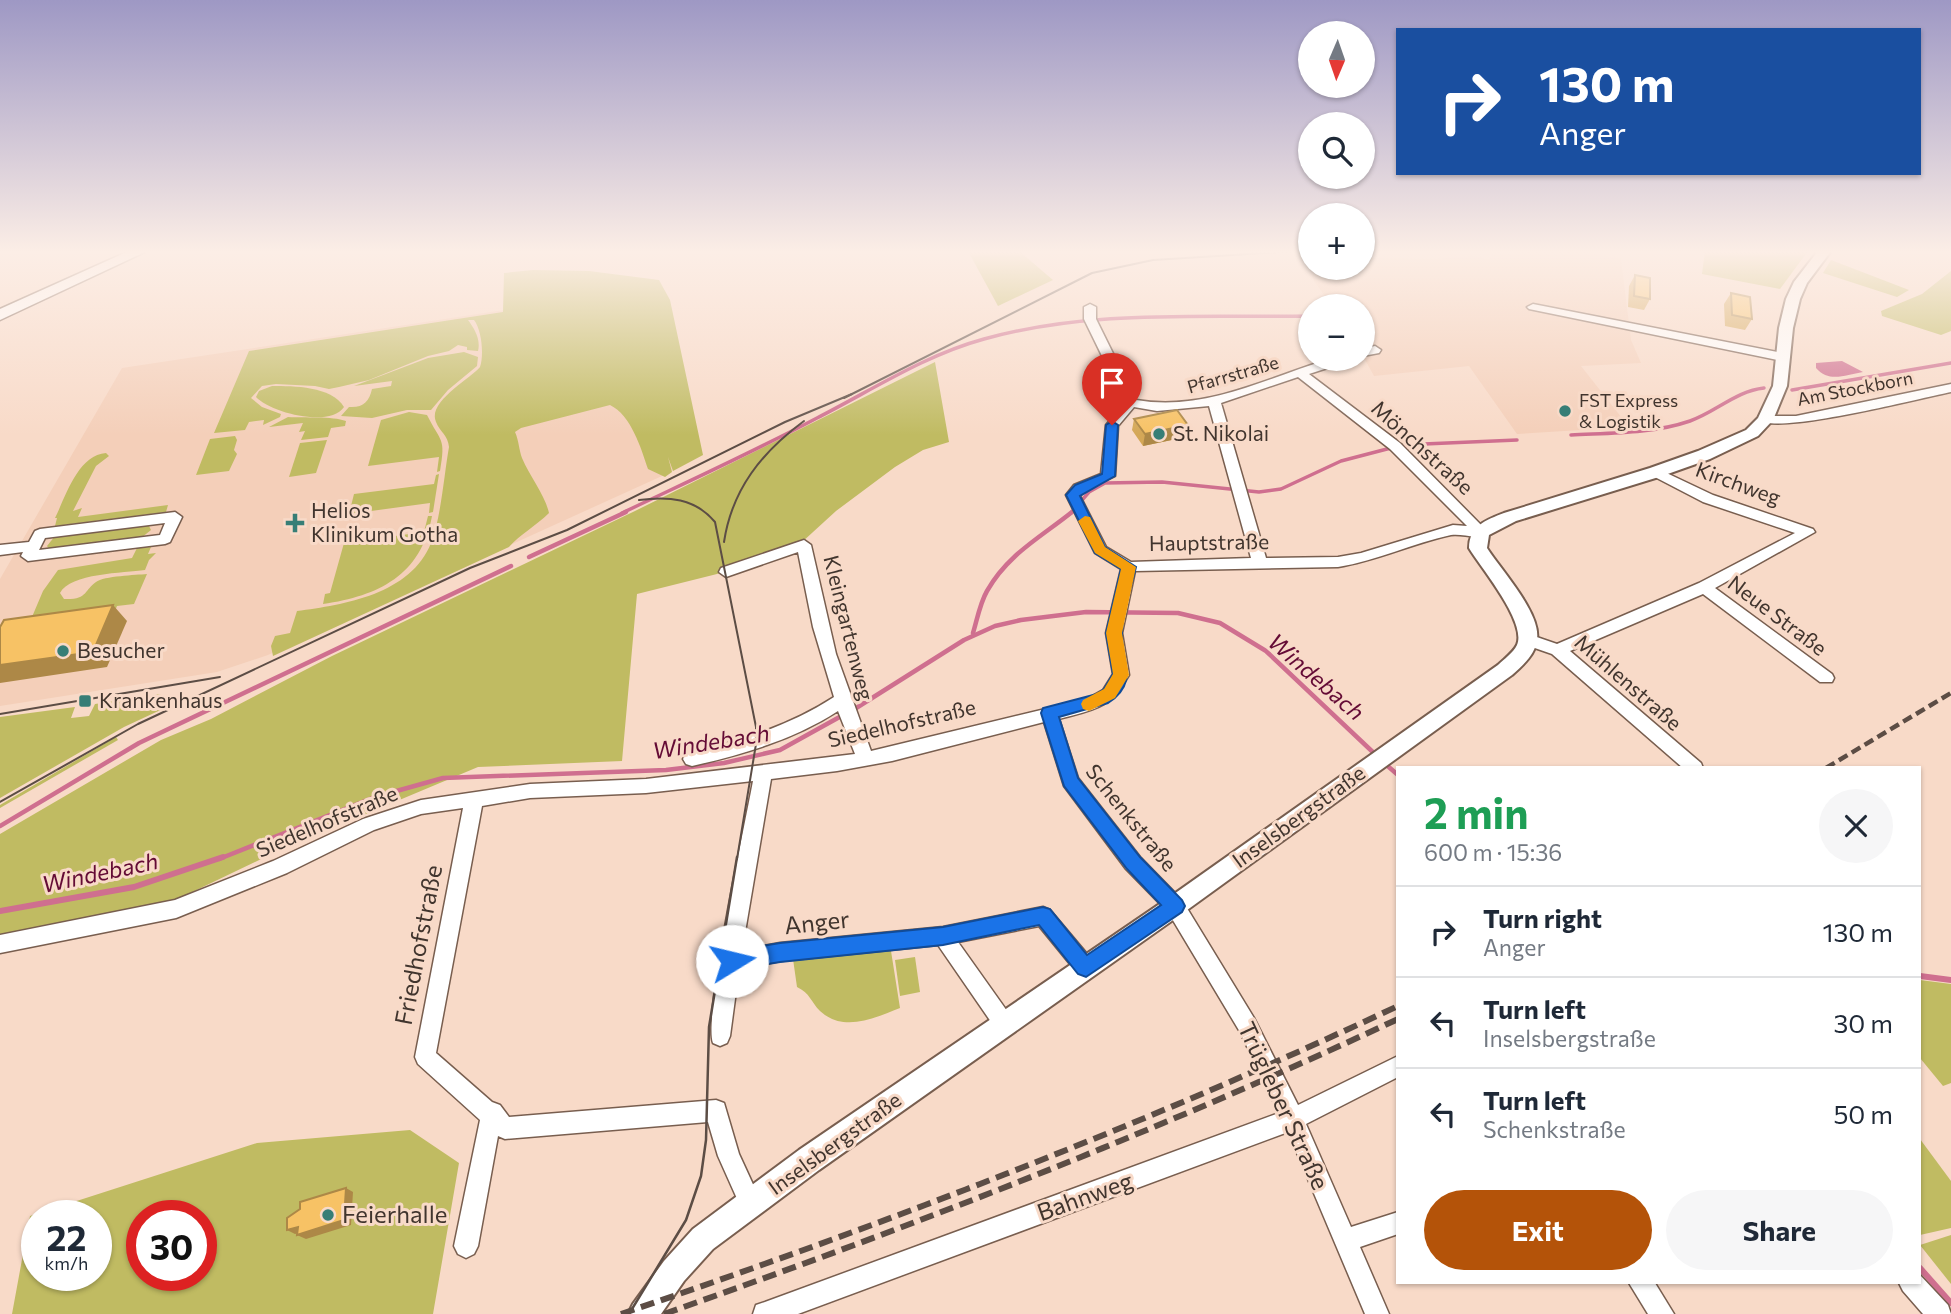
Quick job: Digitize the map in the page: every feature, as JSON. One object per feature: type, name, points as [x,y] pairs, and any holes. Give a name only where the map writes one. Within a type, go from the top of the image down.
[{"type":"street","points":[[1560,312],[1783,357]]},
{"type":"street","points":[[1528,640],[1522,616],[1478,548],[1481,532],[1510,517],[1656,472],[1734,443],[1752,433],[1765,420],[1780,386],[1791,312]]},
{"type":"street","points":[[1091,317],[1131,403],[1112,425],[1108,476],[1079,488],[1073,495],[1100,550],[1129,567]]},
{"type":"street","name":"Pfarrstraße","points":[[1131,403],[1143,407],[1188,408],[1306,371]]},
{"type":"street","name":"Mönchstraße","points":[[1300,373],[1396,447],[1481,532]]},
{"type":"street","name":"Am Stockborn","points":[[1765,420],[1796,420],[1951,388]]},
{"type":"street","points":[[1214,400],[1260,563]]},
{"type":"street","name":"Kirchweg","points":[[1656,472],[1666,479],[1726,503],[1808,531]]},
{"type":"street","points":[[0,550],[175,517],[165,539],[34,545]]},
{"type":"street","name":"Hauptstraße","points":[[1049,713],[1091,704],[1113,689],[1121,671],[1114,633],[1129,567],[1338,562],[1362,558],[1453,530],[1481,532]]},
{"type":"street","name":"Neue Straße","points":[[1558,650],[1704,587],[1808,531]]},
{"type":"street","name":"Kleingartenweg","points":[[726,572],[804,545],[822,637],[845,709],[866,759]]},
{"type":"street","name":"Neue Straße","points":[[1704,587],[1826,678]]},
{"type":"street","name":"Mühlenstraße","points":[[1528,640],[1558,650],[1693,766]]},
{"type":"street","name":"Inselsbergstraße","points":[[643,1314],[674,1270],[703,1239],[809,1160],[1175,906],[1505,670],[1521,654],[1528,640]]},
{"type":"street","name":"Siedelhofstraße","points":[[692,759],[765,741],[845,709]]},
{"type":"street","name":"Siedelhofstraße","points":[[0,944],[176,909],[280,867],[369,824],[421,807],[530,791],[646,786],[866,759],[1049,713]]},
{"type":"street","name":"Schenkstraße","points":[[1049,713],[1070,781],[1133,863],[1175,906]]},
{"type":"street","points":[[720,1036],[763,773]]},
{"type":"street","name":"Friedhofstraße","points":[[474,799],[425,1057],[492,1113],[505,1128],[716,1111],[729,1156],[751,1204]]},
{"type":"street","name":"Trügleber Straße","points":[[1175,906],[1247,1025],[1293,1119],[1377,1314]]},
{"type":"street","name":"Anger","points":[[732,961],[780,953],[943,936],[1043,916],[1086,968]]},
{"type":"street","points":[[943,936],[1005,1025]]},
{"type":"street","name":"Bahnweg","points":[[765,1314],[1293,1119],[1396,1067]]},
{"type":"street","points":[[466,1246],[492,1113]]},
{"type":"street","points":[[1345,1241],[1396,1224]]},
{"type":"street","points":[[1642,1284],[1662,1314]]},
{"type":"street","points":[[1913,1284],[1939,1314]]},
{"type":"shaded area","name":"Helios Klinikum Gotha","points":[[489,312],[510,312],[519,316],[499,321],[636,324],[652,332],[667,453],[673,471],[268,655],[217,672],[0,706],[0,579],[122,368]]},
{"type":"shaded area","points":[[501,312],[673,312],[703,455],[673,471],[668,457],[672,472],[665,477],[648,469],[629,424],[624,416],[610,405],[521,428],[515,432],[522,458],[547,506],[549,513],[544,518],[509,547],[273,656],[271,646],[275,636],[290,633],[297,611],[335,605],[374,594],[408,574],[421,560],[431,543],[437,521],[449,447],[436,422],[435,414],[443,399],[480,367],[481,343],[477,324],[474,320],[468,320],[478,338],[478,351],[467,350],[467,347],[458,345],[449,351],[428,356],[369,380],[329,389],[276,384],[262,386],[251,398],[262,407],[281,414],[280,417],[263,425],[264,420],[249,422],[245,430],[214,433],[249,351]]},
{"type":"shaded area","points":[[1375,312],[1628,312],[1631,340],[1641,363],[1581,366],[1629,427],[1517,434],[1469,366],[1374,376],[1371,371],[1375,371]]},
{"type":"shaded area","points":[[1881,312],[1951,312],[1951,331],[1941,335],[1882,316]]},
{"type":"shaded area","points":[[464,352],[478,357],[477,366],[448,390],[431,410],[407,410],[372,418],[341,416],[349,407],[365,403],[372,389],[391,386],[392,381],[354,386],[428,358]]},
{"type":"shaded area","points":[[1842,361],[1863,372],[1832,377],[1816,368],[1816,363]]},
{"type":"shaded area","points":[[935,362],[949,442],[923,450],[895,467],[836,511],[801,543],[717,574],[637,594],[622,761],[478,767],[278,851],[159,908],[0,938],[0,834],[161,740],[211,719],[332,656],[635,511]]},
{"type":"shaded area","points":[[272,386],[321,391],[338,400],[344,407],[326,417],[287,413],[256,397],[259,391]]},
{"type":"shaded area","points":[[409,412],[427,415],[439,436],[442,446],[440,471],[437,472],[439,457],[368,466],[381,420]]},
{"type":"shaded area","points":[[288,417],[346,421],[345,426],[331,428],[328,437],[301,440],[305,431],[299,432],[303,423],[269,427]]},
{"type":"shaded area","points":[[235,436],[237,440],[234,450],[237,454],[229,471],[196,475],[210,439]]},
{"type":"shaded area","points":[[327,440],[316,473],[289,477],[300,443]]},
{"type":"shaded area","points":[[106,453],[109,456],[96,466],[73,511],[82,508],[78,517],[168,505],[166,512],[55,526],[55,518],[80,469],[96,455]]},
{"type":"shaded area","points":[[439,474],[433,512],[429,513],[430,503],[349,514],[354,494],[434,484],[436,475]]},
{"type":"shaded area","points":[[428,516],[432,516],[418,554],[394,579],[362,595],[323,604],[325,594],[330,593],[344,543],[424,532]]},
{"type":"shaded area","points":[[148,524],[151,530],[141,538],[50,550],[47,546],[55,536]]},
{"type":"shaded area","points":[[151,547],[148,554],[156,553],[145,570],[86,578],[66,586],[60,593],[64,599],[77,598],[100,580],[147,574],[134,604],[117,606],[115,611],[29,624],[43,591],[58,570],[132,558],[137,548]]},
{"type":"shaded area","points":[[161,694],[167,707],[124,727],[0,798],[0,717],[75,707],[71,718],[89,716],[95,704]]},
{"type":"shaded area","points":[[116,737],[118,740],[0,808],[0,805]]},
{"type":"shaded area","points":[[873,950],[891,951],[900,1008],[859,1021],[839,1021],[820,1011],[808,995],[797,987],[793,959]]},
{"type":"shaded area","points":[[915,957],[920,992],[900,996],[895,960]]},
{"type":"shaded area","points":[[1921,980],[1951,984],[1951,1083],[1943,1086],[1921,1059]]},
{"type":"shaded area","points":[[410,1130],[459,1163],[433,1314],[12,1314],[21,1265],[21,1291],[112,1291],[112,1200],[80,1200],[257,1143]]},
{"type":"shaded area","points":[[1921,1140],[1951,1181],[1951,1228],[1921,1235]]},
{"type":"shaded area","points":[[1951,1235],[1951,1284],[1921,1246]]},
{"type":"building","points":[[1732,312],[1751,312],[1752,319],[1732,315]]},
{"type":"building","points":[[1177,410],[1188,425],[1145,434],[1134,419]]},
{"type":"building","points":[[113,605],[93,652],[0,665],[0,627],[4,620]]},
{"type":"building","name":"Feierhalle","points":[[346,1188],[344,1220],[297,1235],[298,1227],[287,1230],[287,1218],[300,1209],[300,1202]]},
{"type":"waterway","points":[[622,513],[769,443],[920,364],[984,339],[1024,329],[1106,319],[1298,316]]},
{"type":"waterway","points":[[1792,390],[1951,363]]},
{"type":"waterway","points":[[1571,435],[1631,432],[1676,425],[1699,417],[1744,393],[1764,388]]},
{"type":"waterway","points":[[1072,512],[1089,492],[1105,483],[1162,482],[1259,492],[1281,489],[1341,461],[1387,449],[1424,444],[1517,440]]},
{"type":"waterway","points":[[529,557],[626,512]]},
{"type":"waterway","points":[[973,633],[982,601],[995,578],[1015,556],[1072,512]]},
{"type":"waterway","points":[[0,826],[139,743],[511,566]]},
{"type":"waterway","name":"Windebach","points":[[853,710],[964,640],[995,626],[1086,612],[1178,613],[1220,623],[1266,651],[1377,756]]},
{"type":"waterway","name":"Windebach","points":[[219,859],[375,797],[443,778],[666,770],[724,763],[780,750],[845,714]]},
{"type":"waterway","name":"Windebach","points":[[1383,762],[1396,773]]},
{"type":"waterway","name":"Windebach","points":[[0,911],[134,887],[223,857]]},
{"type":"waterway","name":"Windebach","points":[[1921,976],[1951,980]]},
{"type":"waterway","points":[[1921,1269],[1951,1303]]},
{"type":"tram line","points":[[852,394],[1014,312]]},
{"type":"tram line","points":[[0,802],[138,724],[470,568],[567,530],[785,422],[852,394]]},
{"type":"tram line","points":[[844,398],[852,394]]},
{"type":"tram line","points":[[724,542],[734,505],[751,473],[775,446],[804,421]]},
{"type":"tram line","points":[[639,500],[680,500],[699,508],[715,522],[756,727],[756,744],[737,859]]},
{"type":"tram line","points":[[0,714],[220,677]]},
{"type":"tram line","points":[[629,1314],[686,1220],[701,1176],[706,1140],[709,1027],[737,857]]},
{"type":"railway","points":[[1829,766],[1951,693]]},
{"type":"railway","points":[[621,1314],[818,1245],[1014,1171],[1207,1092],[1396,1007]]},
{"type":"railway","points":[[664,1314],[1035,1176],[1218,1100],[1396,1020]]},
{"type":"slow traffic","points":[[1085,521],[1100,550],[1129,567],[1114,633],[1121,675],[1109,694],[1089,704]]},
{"type":"place","name":"FST Express & Logistik","points":[[1565,411]]},
{"type":"place","name":"St. Nikolai","points":[[1159,434]]},
{"type":"place","name":"Helios Klinikum Gotha","points":[[295,523]]},
{"type":"place","name":"Besucher","points":[[63,651]]},
{"type":"place","name":"Krankenhaus","points":[[85,701]]},
{"type":"place","name":"Feierhalle","points":[[328,1215]]},
{"type":"route","points":[[732,961],[780,953],[943,936],[1043,916],[1086,968],[1175,906],[1133,863],[1070,781],[1049,713],[1102,699],[1109,694],[1121,675],[1114,633],[1129,567],[1100,550],[1073,495],[1079,488],[1108,476],[1111,466],[1112,425]]}]
